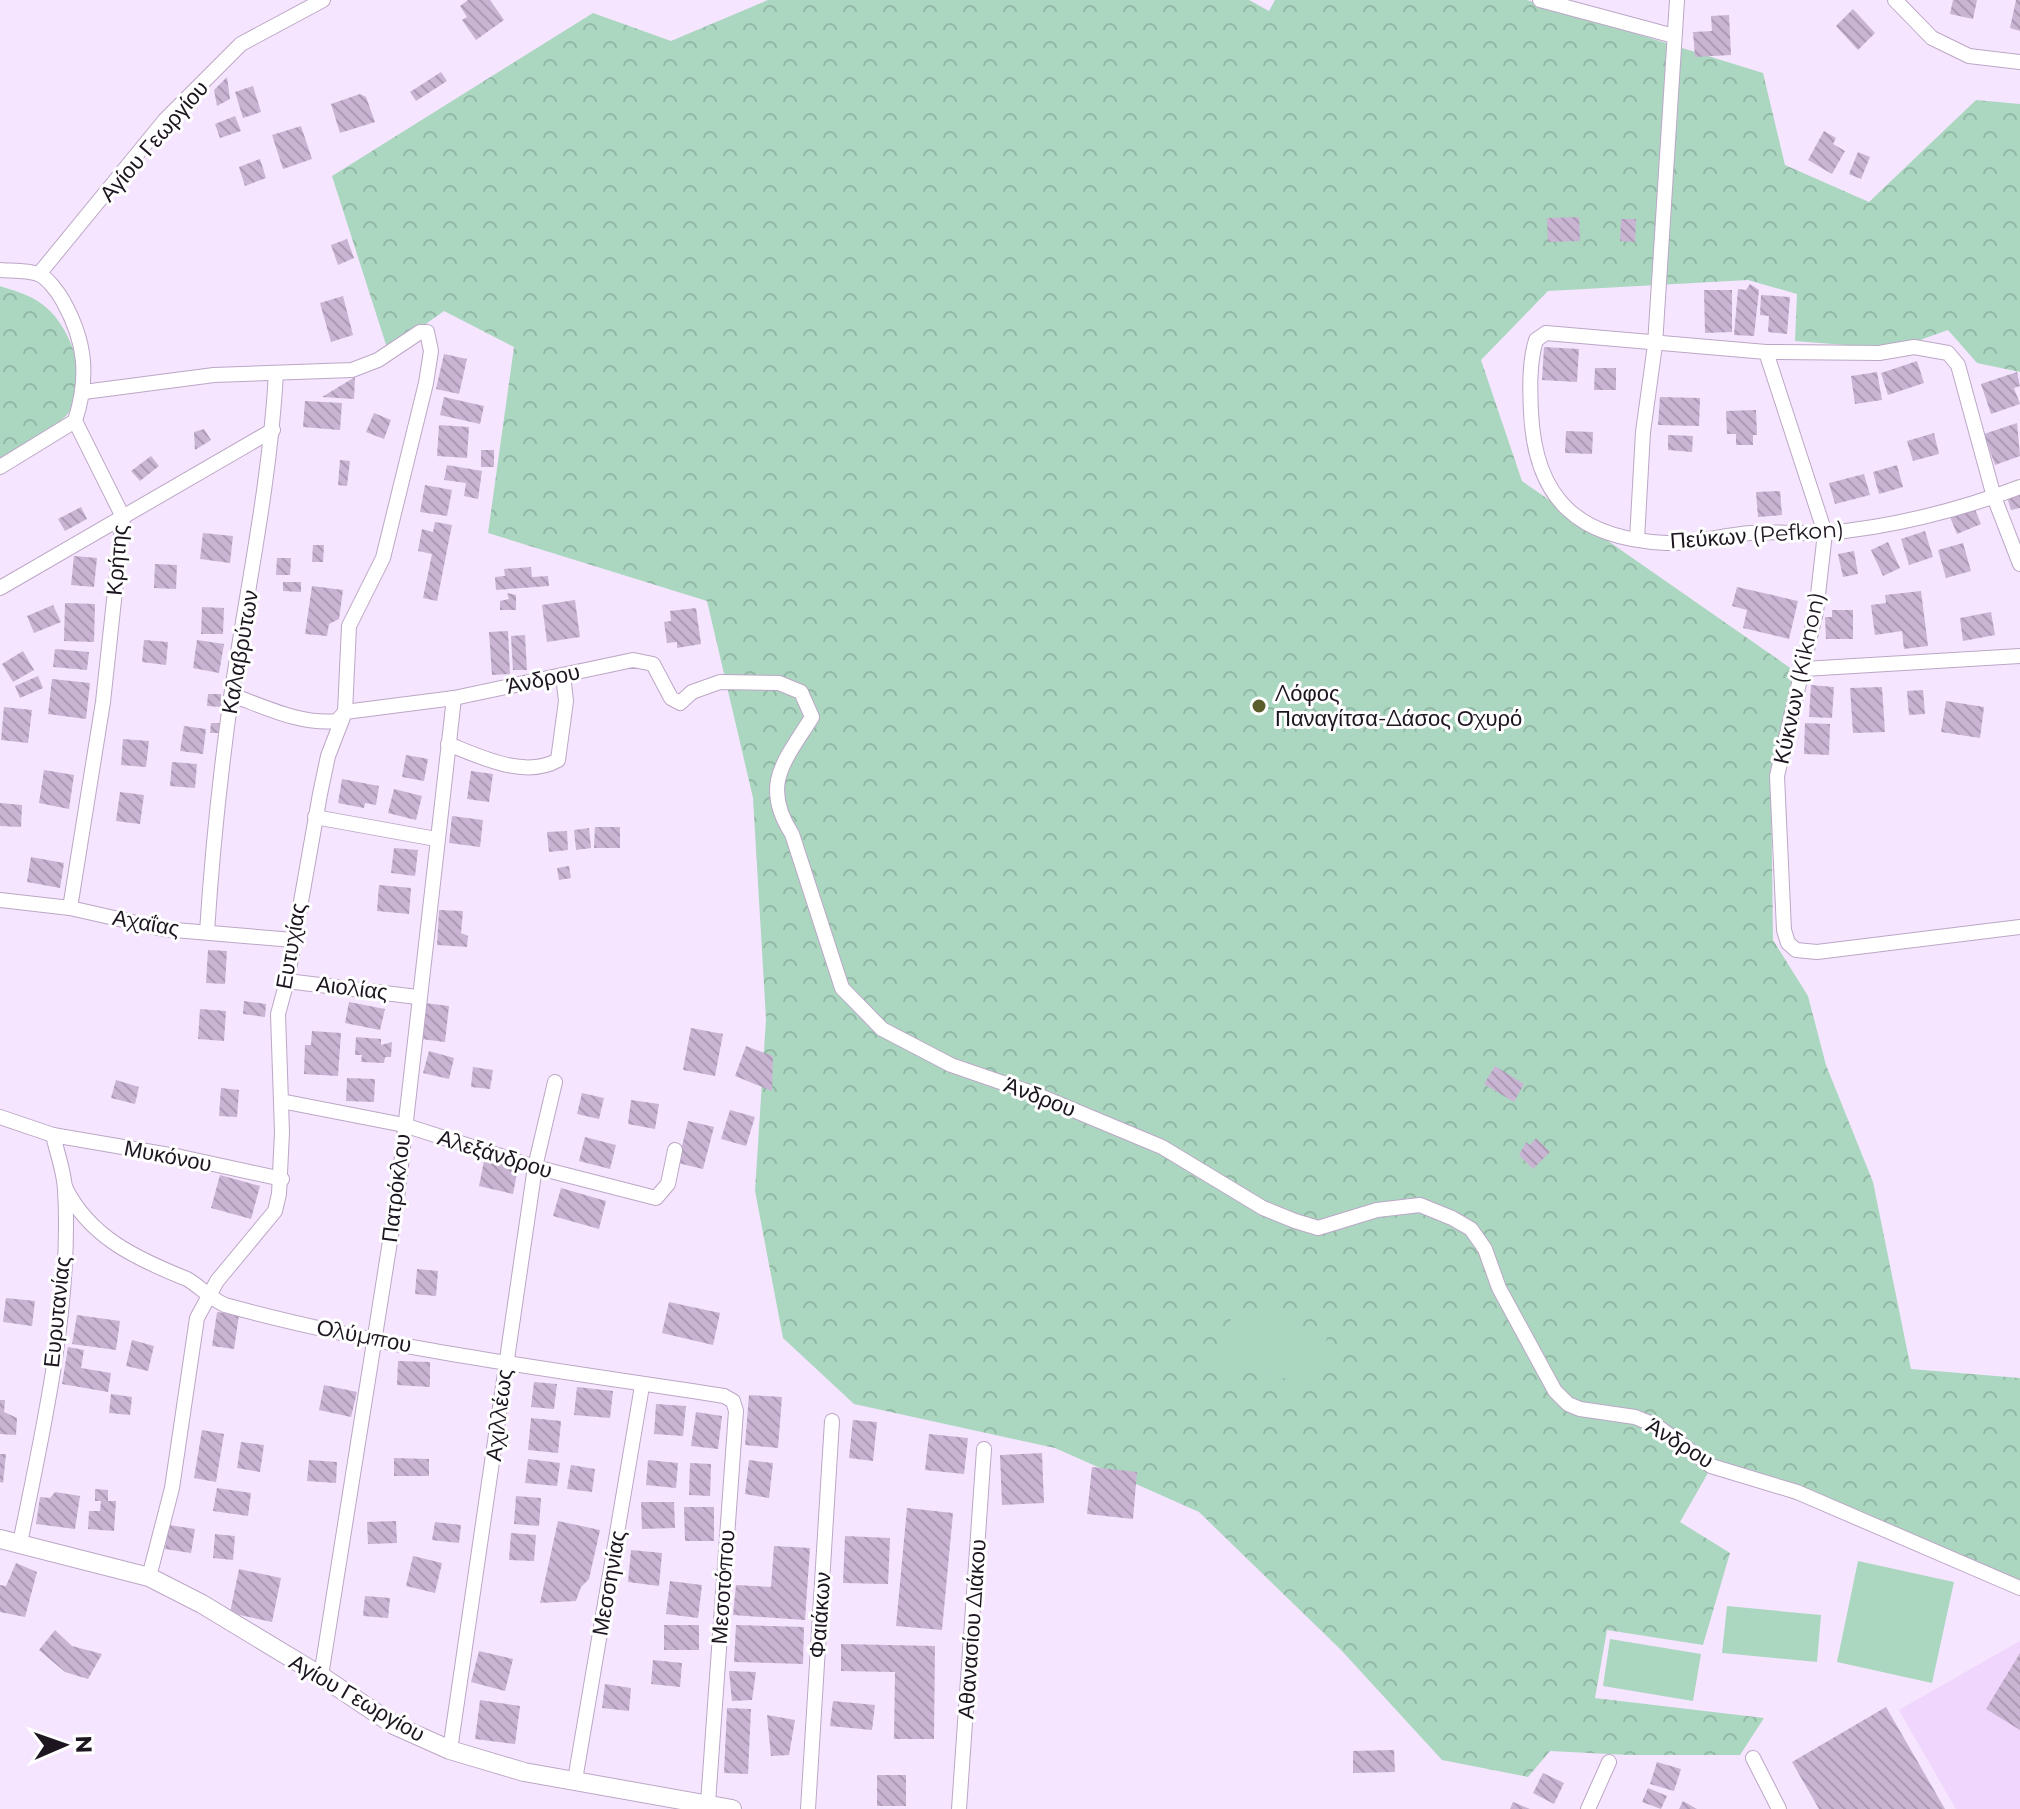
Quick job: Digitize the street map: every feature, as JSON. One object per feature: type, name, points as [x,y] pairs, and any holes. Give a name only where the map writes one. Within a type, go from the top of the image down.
[{"type":"street","name":"Αγίου Γεωργίου","points":[[39,274],[165,120],[241,44],[323,0]]},
{"type":"street","points":[[1540,0],[1674,36]]},
{"type":"street","points":[[1637,539],[1643,432],[1655,345],[1677,0]]},
{"type":"street","points":[[1895,0],[1932,38],[1944,44],[1969,56],[2020,62]]},
{"type":"street","points":[[0,270],[39,274],[58,293],[79,331],[84,358],[84,392],[75,421],[0,467]]},
{"type":"street","name":"Ευτυχίας","points":[[149,1577],[172,1488],[197,1318],[207,1297],[275,1211],[282,1179],[276,1031],[328,756],[345,712],[349,626],[383,558],[426,383],[430,335],[420,332],[403,345],[352,370],[276,373]]},
{"type":"street","name":"Πεύκων (Pefkon)","points":[[1655,345],[1546,333],[1536,340],[1533,353],[1533,446],[1548,489],[1575,515],[1617,535],[1668,543],[1753,532],[1825,533],[1893,522],[1994,497],[2020,487]]},
{"type":"street","points":[[1655,345],[1766,352],[1879,353],[1914,347],[1948,353],[1958,365],[1994,497],[2020,564]]},
{"type":"street","name":"Κύκνων (Kiknon)","points":[[1766,352],[1825,533],[1816,612],[1777,776],[1781,917],[1788,943],[1805,953],[2020,927]]},
{"type":"street","points":[[84,392],[162,379],[276,373]]},
{"type":"street","name":"Καλαβρύτων","points":[[207,932],[215,817],[273,430],[276,373]]},
{"type":"street","name":"Κρήτης","points":[[70,908],[103,702],[123,517],[75,421]]},
{"type":"street","points":[[0,588],[273,430]]},
{"type":"street","points":[[1804,669],[2020,656]]},
{"type":"street","name":"Άνδρου","points":[[232,695],[315,722],[337,721],[345,712],[454,698],[645,660],[659,672],[671,698],[680,703],[704,687],[730,681],[779,683],[801,692],[812,717],[777,773],[779,811],[792,834],[842,988],[882,1029],[951,1065],[1035,1094],[1162,1147],[1263,1208],[1295,1221],[1318,1228],[1377,1210],[1420,1205],[1452,1218],[1471,1229],[1485,1249],[1499,1288],[1555,1391],[1568,1404],[1635,1417],[1657,1426],[1711,1466],[1797,1492],[2020,1588]]},
{"type":"street","points":[[448,744],[523,767],[547,766],[558,760],[566,701],[563,675]]},
{"type":"street","name":"Πατρόκλου","points":[[321,1676],[398,1191],[417,997],[454,698]]},
{"type":"street","points":[[315,817],[436,839]]},
{"type":"street","name":"Αχαΐας","points":[[0,900],[70,908],[151,927],[293,940]]},
{"type":"street","name":"Αιολίας","points":[[287,981],[417,997]]},
{"type":"street","name":"Αχιλλέως","points":[[450,1750],[535,1167],[555,1082]]},
{"type":"street","name":"Αλεξάνδρου","points":[[281,1101],[404,1125],[535,1167],[656,1198],[668,1184],[675,1150]]},
{"type":"street","points":[[0,1117],[53,1135]]},
{"type":"street","name":"Μυκόνου","points":[[53,1135],[181,1157],[282,1179]]},
{"type":"street","name":"Ευρυτανίας","points":[[20,1543],[43,1433],[59,1307],[65,1187],[53,1135]]},
{"type":"street","name":"Ολύμπου","points":[[65,1187],[84,1220],[106,1238],[199,1286],[207,1297],[297,1324],[642,1386],[706,1393]]},
{"type":"street","name":"Μεσσηνίας","points":[[575,1780],[642,1386]]},
{"type":"street","name":"Μεσοτόπου","points":[[706,1393],[729,1397],[736,1411],[708,1803]]},
{"type":"street","name":"Φαιάκων","points":[[808,1809],[832,1421]]},
{"type":"street","name":"Αθανασίου Διάκου","points":[[959,1809],[984,1449]]},
{"type":"street","name":"Αγίου Γεωργίου","points":[[0,1539],[149,1577],[202,1604],[321,1676],[394,1725],[450,1750],[524,1772],[732,1809]]},
{"type":"street","points":[[1753,1758],[1779,1809]]},
{"type":"street","points":[[1588,1809],[1609,1762]]},
{"type":"shaded area","points":[[2020,1641],[2020,1809],[1956,1809],[1899,1710]]},
{"type":"green space","points":[[768,0],[1249,0],[1269,11],[1275,0],[1527,0],[1763,73],[1785,165],[1869,202],[1976,100],[2020,104],[2020,372],[1977,363],[1948,330],[1895,349],[1795,341],[1797,294],[1748,280],[1548,291],[1481,360],[1522,481],[1796,672],[1771,777],[1773,940],[1808,996],[1826,1065],[1873,1182],[1911,1369],[2020,1378],[2020,1591],[1712,1466],[1680,1522],[1730,1553],[1703,1645],[1607,1630],[1595,1698],[1764,1718],[1740,1755],[1550,1751],[1528,1777],[1442,1760],[1341,1650],[1199,1512],[1055,1448],[854,1404],[783,1338],[755,1191],[766,1019],[753,798],[707,601],[488,533],[514,347],[444,311],[388,351],[332,176],[593,13],[671,41]]},
{"type":"green space","points":[[0,286],[44,305],[58,320],[72,346],[79,376],[74,404],[66,416],[0,461]]},
{"type":"green space","points":[[1234,1308],[1328,1333],[1314,1386],[1219,1361]]},
{"type":"green space","points":[[1858,1561],[1954,1582],[1932,1683],[1837,1662]]},
{"type":"green space","points":[[1727,1606],[1821,1615],[1817,1662],[1722,1653]]},
{"type":"green space","points":[[1610,1639],[1701,1654],[1693,1701],[1603,1686]]},
{"type":"building","points":[[468,0],[490,0],[504,20],[476,40],[462,20],[467,17],[460,6]]},
{"type":"building","points":[[1953,0],[1977,0],[1973,19],[1950,14]]},
{"type":"building","points":[[2016,0],[2020,0],[2020,31],[2010,28]]},
{"type":"building","points":[[1853,9],[1875,33],[1858,50],[1836,26]]},
{"type":"building","points":[[1729,15],[1731,55],[1695,57],[1693,32],[1712,31],[1711,16]]},
{"type":"building","points":[[441,72],[447,81],[416,101],[410,92]]},
{"type":"building","points":[[227,77],[230,99],[217,106],[214,90]]},
{"type":"building","points":[[253,86],[261,112],[243,118],[235,92]]},
{"type":"building","points":[[360,94],[366,97],[375,122],[340,133],[331,104]]},
{"type":"building","points":[[235,116],[241,131],[220,138],[215,124]]},
{"type":"building","points":[[301,126],[312,159],[283,169],[272,135]]},
{"type":"building","points":[[1824,131],[1836,138],[1833,144],[1845,151],[1832,174],[1808,160]]},
{"type":"building","points":[[1858,152],[1870,157],[1861,179],[1849,174]]},
{"type":"building","points":[[260,159],[266,178],[245,186],[239,167]]},
{"type":"building","points":[[1579,217],[1580,241],[1548,242],[1547,218]]},
{"type":"building","points":[[1621,219],[1636,219],[1635,242],[1620,241]]},
{"type":"building","points":[[347,239],[354,258],[338,265],[331,245]]},
{"type":"building","points":[[1750,284],[1759,290],[1754,336],[1734,335],[1738,289],[1746,290]]},
{"type":"building","points":[[1704,290],[1732,290],[1732,332],[1705,333]]},
{"type":"building","points":[[1761,295],[1790,297],[1787,334],[1768,332],[1769,316],[1760,315]]},
{"type":"building","points":[[343,296],[353,335],[331,342],[320,303]]},
{"type":"building","points":[[1544,347],[1579,349],[1577,382],[1542,380]]},
{"type":"building","points":[[444,354],[467,359],[459,394],[436,389]]},
{"type":"building","points":[[1917,361],[1924,383],[1888,395],[1881,373]]},
{"type":"building","points":[[1595,368],[1616,368],[1616,390],[1594,390]]},
{"type":"building","points":[[1877,372],[1882,400],[1855,404],[1851,376]]},
{"type":"building","points":[[2017,372],[2020,386],[2014,388],[2020,404],[1991,414],[1981,384]]},
{"type":"building","points":[[355,377],[354,399],[322,397]]},
{"type":"building","points":[[444,397],[484,406],[480,424],[440,415]]},
{"type":"building","points":[[1660,397],[1700,398],[1699,426],[1658,425]]},
{"type":"building","points":[[305,401],[342,403],[340,430],[303,427]]},
{"type":"building","points":[[1756,410],[1757,435],[1753,435],[1753,445],[1736,445],[1736,434],[1727,434],[1726,411]]},
{"type":"building","points":[[374,413],[391,420],[384,439],[366,432]]},
{"type":"building","points":[[2017,423],[2020,456],[1995,465],[1984,434]]},
{"type":"building","points":[[439,425],[469,427],[467,458],[437,456]]},
{"type":"building","points":[[204,429],[211,440],[195,450],[194,432]]},
{"type":"building","points":[[1566,431],[1593,432],[1592,454],[1565,453]]},
{"type":"building","points":[[1934,433],[1939,454],[1913,461],[1907,441]]},
{"type":"building","points":[[1668,435],[1693,436],[1692,452],[1668,450]]},
{"type":"building","points":[[481,450],[494,450],[494,467],[481,467]]},
{"type":"building","points":[[151,456],[159,466],[140,481],[131,471]]},
{"type":"building","points":[[340,460],[350,461],[347,486],[338,485]]},
{"type":"building","points":[[447,465],[482,471],[478,499],[464,496],[466,483],[444,480]]},
{"type":"building","points":[[1897,465],[1903,487],[1879,494],[1873,472]]},
{"type":"building","points":[[1864,474],[1870,495],[1835,504],[1829,483]]},
{"type":"building","points":[[425,485],[452,490],[447,516],[420,512]]},
{"type":"building","points":[[1780,491],[1782,515],[1758,517],[1756,492]]},
{"type":"building","points":[[2020,492],[2020,508],[2011,510],[2007,497]]},
{"type":"building","points":[[81,507],[87,519],[65,531],[58,519]]},
{"type":"building","points":[[1974,507],[1981,524],[1957,534],[1950,517]]},
{"type":"building","points":[[435,522],[452,525],[437,601],[423,598],[432,554],[418,551],[422,529],[433,532]]},
{"type":"building","points":[[1925,531],[1933,557],[1909,565],[1901,539]]},
{"type":"building","points":[[203,533],[233,536],[230,563],[200,559]]},
{"type":"building","points":[[1888,542],[1900,568],[1883,576],[1871,550]]},
{"type":"building","points":[[1963,543],[1971,571],[1946,578],[1938,550]]},
{"type":"building","points":[[313,545],[324,545],[323,562],[312,562]]},
{"type":"building","points":[[1854,551],[1858,574],[1843,577],[1838,554]]},
{"type":"building","points":[[74,556],[97,558],[94,587],[71,585]]},
{"type":"building","points":[[277,558],[291,558],[290,575],[276,575]]},
{"type":"building","points":[[155,564],[177,565],[176,589],[154,588]]},
{"type":"building","points":[[531,567],[532,577],[548,576],[549,586],[496,590],[495,577],[505,576],[504,569]]},
{"type":"building","points":[[283,582],[301,582],[301,592],[283,591]]},
{"type":"building","points":[[312,586],[343,590],[339,619],[329,624],[327,636],[305,634]]},
{"type":"building","points":[[1737,587],[1798,601],[1789,639],[1743,628],[1747,610],[1732,606]]},
{"type":"building","points":[[1921,591],[1928,646],[1904,649],[1902,631],[1875,635],[1871,605],[1886,603],[1885,595]]},
{"type":"building","points":[[507,593],[516,595],[516,610],[500,610],[500,601],[509,599]]},
{"type":"building","points":[[575,600],[580,637],[547,642],[542,605]]},
{"type":"building","points":[[65,603],[95,604],[94,642],[64,641]]},
{"type":"building","points":[[53,605],[61,622],[34,633],[27,616]]},
{"type":"building","points":[[202,607],[224,608],[223,634],[201,634]]},
{"type":"building","points":[[696,608],[701,644],[677,648],[677,642],[667,643],[664,622],[671,621],[670,611]]},
{"type":"building","points":[[1832,610],[1853,610],[1853,639],[1826,639],[1825,617],[1832,617]]},
{"type":"building","points":[[1991,612],[1995,635],[1963,641],[1960,618]]},
{"type":"building","points":[[508,631],[510,674],[492,675],[489,632]]},
{"type":"building","points":[[525,635],[527,670],[513,670],[511,636]]},
{"type":"building","points":[[144,640],[168,642],[166,665],[142,662]]},
{"type":"building","points":[[197,640],[224,644],[219,673],[193,668]]},
{"type":"building","points":[[55,649],[89,652],[87,670],[53,667]]},
{"type":"building","points":[[23,651],[34,670],[13,682],[2,664]]},
{"type":"building","points":[[38,676],[43,688],[20,698],[15,686]]},
{"type":"building","points":[[52,679],[90,683],[86,719],[48,714]]},
{"type":"building","points":[[1811,685],[1834,687],[1832,718],[1809,717]]},
{"type":"building","points":[[1882,687],[1885,732],[1853,733],[1850,688]]},
{"type":"building","points":[[1923,690],[1925,714],[1909,715],[1907,691]]},
{"type":"building","points":[[208,694],[221,694],[221,707],[207,706]]},
{"type":"building","points":[[1946,701],[1984,707],[1980,738],[1941,732]]},
{"type":"building","points":[[4,707],[32,710],[28,743],[1,740]]},
{"type":"building","points":[[211,723],[220,723],[219,733],[210,733]]},
{"type":"building","points":[[1805,723],[1830,724],[1829,755],[1804,754]]},
{"type":"building","points":[[184,726],[206,729],[203,754],[180,751]]},
{"type":"building","points":[[123,739],[149,741],[146,767],[121,765]]},
{"type":"building","points":[[406,755],[428,759],[424,781],[402,777]]},
{"type":"building","points":[[172,762],[197,764],[195,788],[170,786]]},
{"type":"building","points":[[44,770],[74,775],[69,809],[39,803]]},
{"type":"building","points":[[471,771],[493,774],[489,802],[467,799]]},
{"type":"building","points":[[342,779],[379,786],[376,805],[365,803],[364,808],[338,803]]},
{"type":"building","points":[[394,789],[422,796],[416,820],[388,813]]},
{"type":"building","points":[[120,792],[144,795],[140,824],[116,821]]},
{"type":"building","points":[[0,803],[22,805],[21,827],[0,826]]},
{"type":"building","points":[[452,816],[483,820],[480,847],[449,843]]},
{"type":"building","points":[[595,827],[620,827],[620,848],[594,848]]},
{"type":"building","points":[[589,828],[591,848],[576,850],[574,830]]},
{"type":"building","points":[[567,831],[568,850],[549,852],[547,832]]},
{"type":"building","points":[[394,848],[418,850],[415,876],[391,873]]},
{"type":"building","points":[[31,857],[64,863],[60,888],[27,882]]},
{"type":"building","points":[[569,866],[571,878],[559,880],[557,868]]},
{"type":"building","points":[[379,885],[411,888],[409,914],[377,911]]},
{"type":"building","points":[[439,910],[463,911],[461,933],[468,936],[467,947],[437,945]]},
{"type":"building","points":[[208,950],[227,951],[225,984],[206,983]]},
{"type":"building","points":[[244,1001],[266,1004],[265,1017],[243,1014]]},
{"type":"building","points":[[349,1002],[385,1009],[380,1030],[345,1023]]},
{"type":"building","points":[[425,1003],[449,1006],[445,1042],[421,1039]]},
{"type":"building","points":[[200,1009],[226,1011],[224,1041],[198,1039]]},
{"type":"building","points":[[691,1028],[723,1034],[715,1076],[683,1070]]},
{"type":"building","points":[[312,1031],[341,1033],[338,1076],[304,1074],[305,1045],[311,1045]]},
{"type":"building","points":[[356,1037],[381,1039],[381,1045],[392,1042],[391,1057],[385,1057],[384,1063],[361,1062],[362,1055],[355,1055]]},
{"type":"building","points":[[746,1046],[773,1056],[772,1091],[735,1076]]},
{"type":"building","points":[[429,1051],[454,1058],[449,1079],[423,1073]]},
{"type":"building","points":[[1495,1066],[1524,1084],[1514,1102],[1484,1084]]},
{"type":"building","points":[[473,1067],[493,1070],[490,1089],[471,1087]]},
{"type":"building","points":[[347,1078],[375,1079],[374,1102],[346,1101]]},
{"type":"building","points":[[116,1080],[139,1087],[135,1104],[111,1098]]},
{"type":"building","points":[[221,1088],[239,1090],[237,1117],[219,1116]]},
{"type":"building","points":[[582,1093],[604,1098],[599,1119],[577,1114]]},
{"type":"building","points":[[631,1100],[659,1104],[655,1129],[628,1124]]},
{"type":"building","points":[[730,1110],[755,1117],[746,1146],[721,1139]]},
{"type":"building","points":[[688,1121],[714,1127],[703,1169],[678,1163]]},
{"type":"building","points":[[585,1137],[616,1145],[610,1169],[579,1161]]},
{"type":"building","points":[[1536,1138],[1550,1152],[1533,1169],[1519,1155],[1526,1142],[1530,1145]]},
{"type":"building","points":[[484,1161],[518,1168],[513,1194],[479,1186]]},
{"type":"building","points":[[220,1175],[260,1186],[251,1219],[211,1208]]},
{"type":"building","points":[[561,1188],[606,1201],[599,1229],[553,1216]]},
{"type":"building","points":[[417,1269],[438,1271],[436,1296],[415,1294]]},
{"type":"building","points":[[6,1298],[35,1301],[32,1326],[3,1322]]},
{"type":"building","points":[[669,1302],[720,1313],[713,1345],[662,1333]]},
{"type":"building","points":[[217,1312],[239,1315],[234,1349],[212,1346]]},
{"type":"building","points":[[77,1315],[120,1321],[116,1350],[72,1344]]},
{"type":"building","points":[[132,1340],[154,1346],[148,1371],[126,1366]]},
{"type":"building","points":[[68,1347],[84,1350],[81,1368],[111,1373],[108,1392],[62,1384]]},
{"type":"building","points":[[398,1361],[430,1362],[430,1387],[397,1385]]},
{"type":"building","points":[[534,1382],[557,1384],[554,1409],[531,1407]]},
{"type":"building","points":[[324,1385],[357,1392],[351,1417],[319,1410]]},
{"type":"building","points":[[577,1387],[613,1391],[610,1418],[574,1415]]},
{"type":"building","points":[[111,1394],[132,1397],[130,1415],[109,1413]]},
{"type":"building","points":[[749,1395],[782,1397],[778,1448],[745,1445]]},
{"type":"building","points":[[0,1400],[5,1400],[4,1412],[17,1418],[16,1435],[0,1434]]},
{"type":"building","points":[[656,1404],[686,1406],[683,1436],[654,1434]]},
{"type":"building","points":[[696,1412],[722,1416],[718,1449],[691,1446]]},
{"type":"building","points":[[531,1418],[561,1421],[558,1453],[528,1450]]},
{"type":"building","points":[[853,1420],[877,1422],[873,1461],[849,1458]]},
{"type":"building","points":[[202,1430],[224,1434],[216,1482],[194,1478]]},
{"type":"building","points":[[929,1434],[968,1438],[964,1474],[925,1470]]},
{"type":"building","points":[[241,1442],[264,1445],[260,1472],[237,1468]]},
{"type":"building","points":[[1042,1453],[1044,1503],[1002,1505],[1000,1455]]},
{"type":"building","points":[[0,1454],[6,1454],[3,1483],[0,1482]]},
{"type":"building","points":[[394,1458],[429,1459],[429,1476],[394,1476]]},
{"type":"building","points":[[528,1459],[560,1463],[557,1486],[525,1483]]},
{"type":"building","points":[[309,1460],[337,1462],[336,1483],[307,1481]]},
{"type":"building","points":[[648,1460],[678,1463],[676,1488],[646,1485]]},
{"type":"building","points":[[749,1460],[773,1463],[769,1498],[745,1494]]},
{"type":"building","points":[[690,1463],[711,1464],[710,1496],[689,1495]]},
{"type":"building","points":[[571,1465],[595,1469],[592,1492],[567,1489]]},
{"type":"building","points":[[1092,1467],[1137,1472],[1133,1519],[1087,1514]]},
{"type":"building","points":[[217,1488],[251,1493],[248,1516],[213,1511]]},
{"type":"building","points":[[95,1489],[108,1490],[108,1501],[116,1501],[114,1531],[88,1529],[89,1511],[100,1511],[101,1501],[95,1501]]},
{"type":"building","points":[[55,1492],[80,1496],[75,1529],[36,1524],[40,1497],[50,1498]]},
{"type":"building","points":[[516,1496],[541,1498],[539,1526],[514,1524]]},
{"type":"building","points":[[641,1502],[674,1502],[675,1528],[642,1529]]},
{"type":"building","points":[[684,1507],[714,1507],[714,1541],[685,1541]]},
{"type":"building","points":[[907,1508],[953,1513],[942,1630],[896,1626]]},
{"type":"building","points":[[396,1521],[397,1543],[368,1544],[367,1522]]},
{"type":"building","points":[[558,1521],[600,1530],[589,1579],[581,1587],[576,1601],[540,1603]]},
{"type":"building","points":[[435,1522],[461,1525],[459,1543],[432,1540]]},
{"type":"building","points":[[169,1525],[195,1529],[191,1553],[165,1549]]},
{"type":"building","points":[[511,1533],[536,1535],[534,1561],[509,1560]]},
{"type":"building","points":[[215,1534],[235,1536],[233,1560],[213,1558]]},
{"type":"building","points":[[845,1536],[890,1538],[888,1584],[843,1583]]},
{"type":"building","points":[[774,1546],[810,1548],[805,1620],[733,1615],[736,1585],[771,1587]]},
{"type":"building","points":[[631,1550],[662,1553],[659,1586],[628,1582]]},
{"type":"building","points":[[413,1556],[442,1563],[435,1593],[406,1586]]},
{"type":"building","points":[[16,1563],[37,1572],[25,1617],[0,1612],[0,1585],[6,1586]]},
{"type":"building","points":[[239,1569],[281,1578],[272,1622],[230,1613]]},
{"type":"building","points":[[670,1581],[702,1585],[698,1618],[666,1614]]},
{"type":"building","points":[[365,1596],[390,1598],[388,1618],[363,1616]]},
{"type":"building","points":[[664,1625],[699,1625],[699,1650],[664,1650]]},
{"type":"building","points":[[736,1625],[804,1627],[803,1664],[734,1662]]},
{"type":"building","points":[[55,1630],[72,1646],[102,1654],[88,1679],[65,1672],[39,1650]]},
{"type":"building","points":[[841,1644],[935,1646],[934,1739],[894,1739],[895,1672],[841,1671]]},
{"type":"building","points":[[479,1651],[513,1659],[505,1691],[471,1682]]},
{"type":"building","points":[[2020,1653],[2020,1730],[1986,1709]]},
{"type":"building","points":[[653,1660],[682,1663],[680,1687],[651,1684]]},
{"type":"building","points":[[729,1671],[756,1672],[752,1700],[732,1701]]},
{"type":"building","points":[[605,1684],[631,1688],[629,1711],[602,1708]]},
{"type":"building","points":[[480,1700],[520,1706],[515,1744],[475,1739]]},
{"type":"building","points":[[833,1701],[875,1705],[872,1730],[830,1726]]},
{"type":"building","points":[[1886,1707],[1945,1809],[1819,1809],[1792,1762]]},
{"type":"building","points":[[727,1708],[751,1709],[748,1774],[724,1773]]},
{"type":"building","points":[[767,1715],[795,1720],[789,1755],[771,1756]]},
{"type":"building","points":[[1394,1750],[1395,1772],[1353,1773],[1353,1751]]},
{"type":"building","points":[[1657,1762],[1681,1769],[1674,1791],[1650,1784]]},
{"type":"building","points":[[1543,1773],[1564,1783],[1554,1804],[1533,1793]]},
{"type":"building","points":[[877,1775],[906,1775],[906,1806],[877,1806]]},
{"type":"building","points":[[1648,1788],[1667,1796],[1661,1809],[1642,1802]]},
{"type":"building","points":[[1683,1801],[1697,1809],[1679,1809]]},
{"type":"building","points":[[1513,1802],[1530,1809],[1510,1809]]},
{"type":"place","name":"Λόφος Παναγίτσα-Δάσος Οχυρό","points":[[1259,706]]}]
